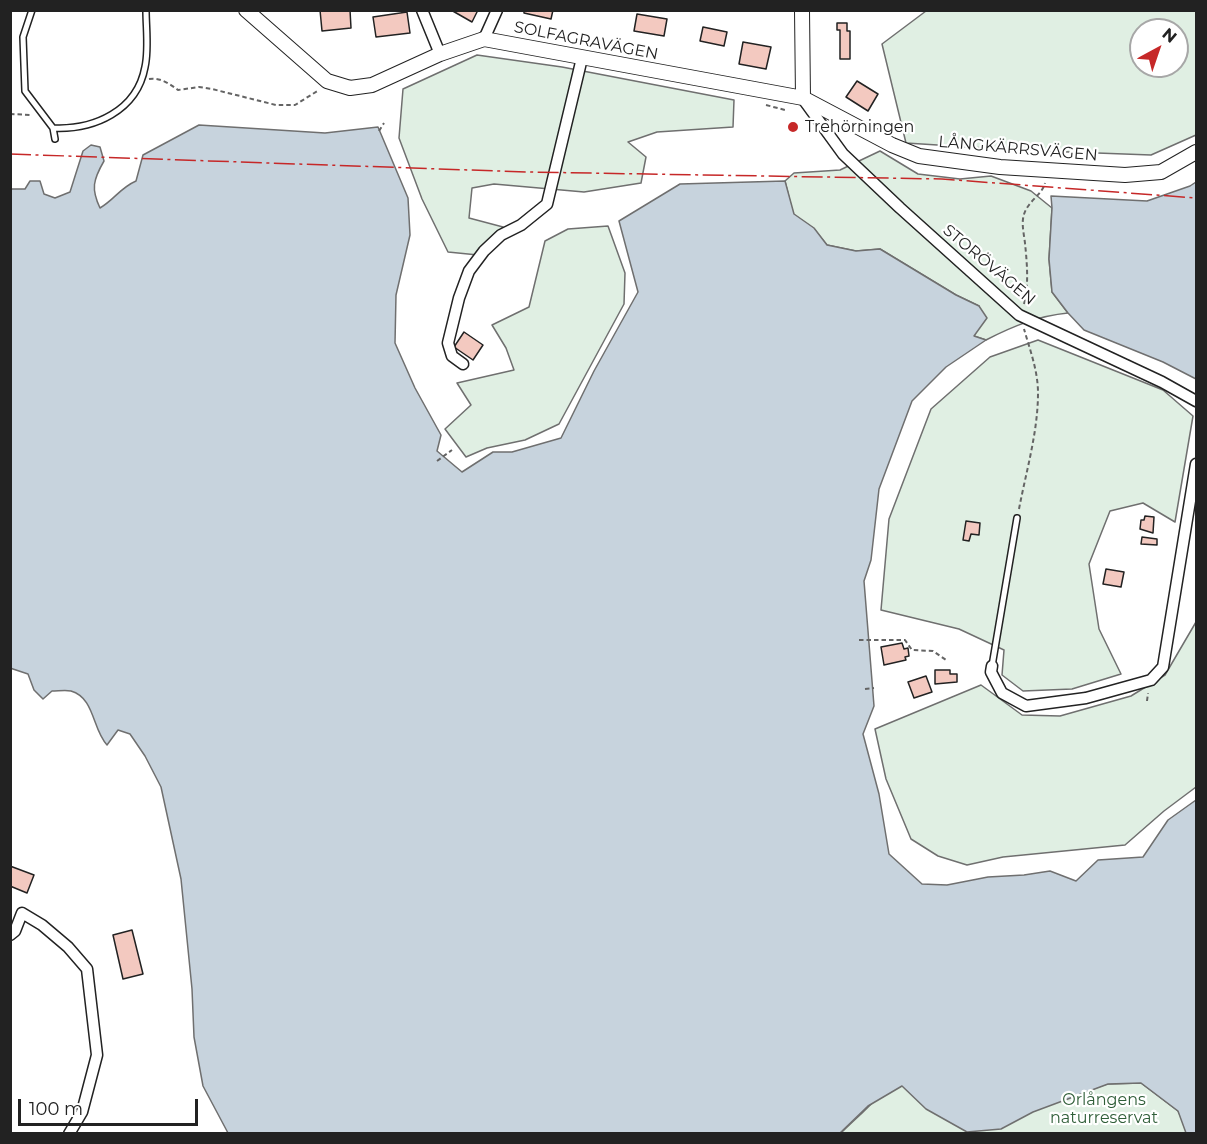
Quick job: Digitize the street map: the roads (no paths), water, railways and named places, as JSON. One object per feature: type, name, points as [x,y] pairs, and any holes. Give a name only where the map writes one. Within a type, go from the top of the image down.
[{"type":"street","name":"SOLFAGRAVÄGEN","points":[[246,10],[330,82],[350,88],[372,85],[440,54],[484,39],[803,98],[841,118]]},
{"type":"street","points":[[422,10],[440,54]]},
{"type":"street","points":[[484,39],[497,10]]},
{"type":"street","points":[[802,10],[803,98]]},
{"type":"street","points":[[463,364],[452,356],[448,343],[459,298],[469,271],[484,251],[501,235],[521,225],[547,204],[582,58]]},
{"type":"street","name":"STORÖVÄGEN","points":[[803,98],[843,154],[1019,315],[1162,382],[1197,401]]},
{"type":"street","name":"LÅNGKÄRRSVÄGEN","points":[[841,118],[892,145],[919,156],[1000,167],[1125,175],[1161,171],[1197,152]]},
{"type":"street","points":[[992,666],[991,672],[1002,693],[1026,706],[1086,698],[1151,680],[1163,667],[1197,464]]},
{"type":"street","points":[[10,935],[15,931],[22,913],[42,925],[60,940],[87,969],[97,1055],[82,1112],[69,1134]]},
{"type":"lane","points":[[32,10],[23,37],[25,91],[53,128],[56,139]]},
{"type":"lane","points":[[53,128],[71,129],[98,122],[120,110],[136,94],[146,66],[146,10]]},
{"type":"lane","points":[[992,666],[1017,518]]},
{"type":"place","name":"Trehörningen","points":[[793,127]]},
{"type":"park label","name":"Orlångens naturreservat","points":[[1104,1109]]}]
